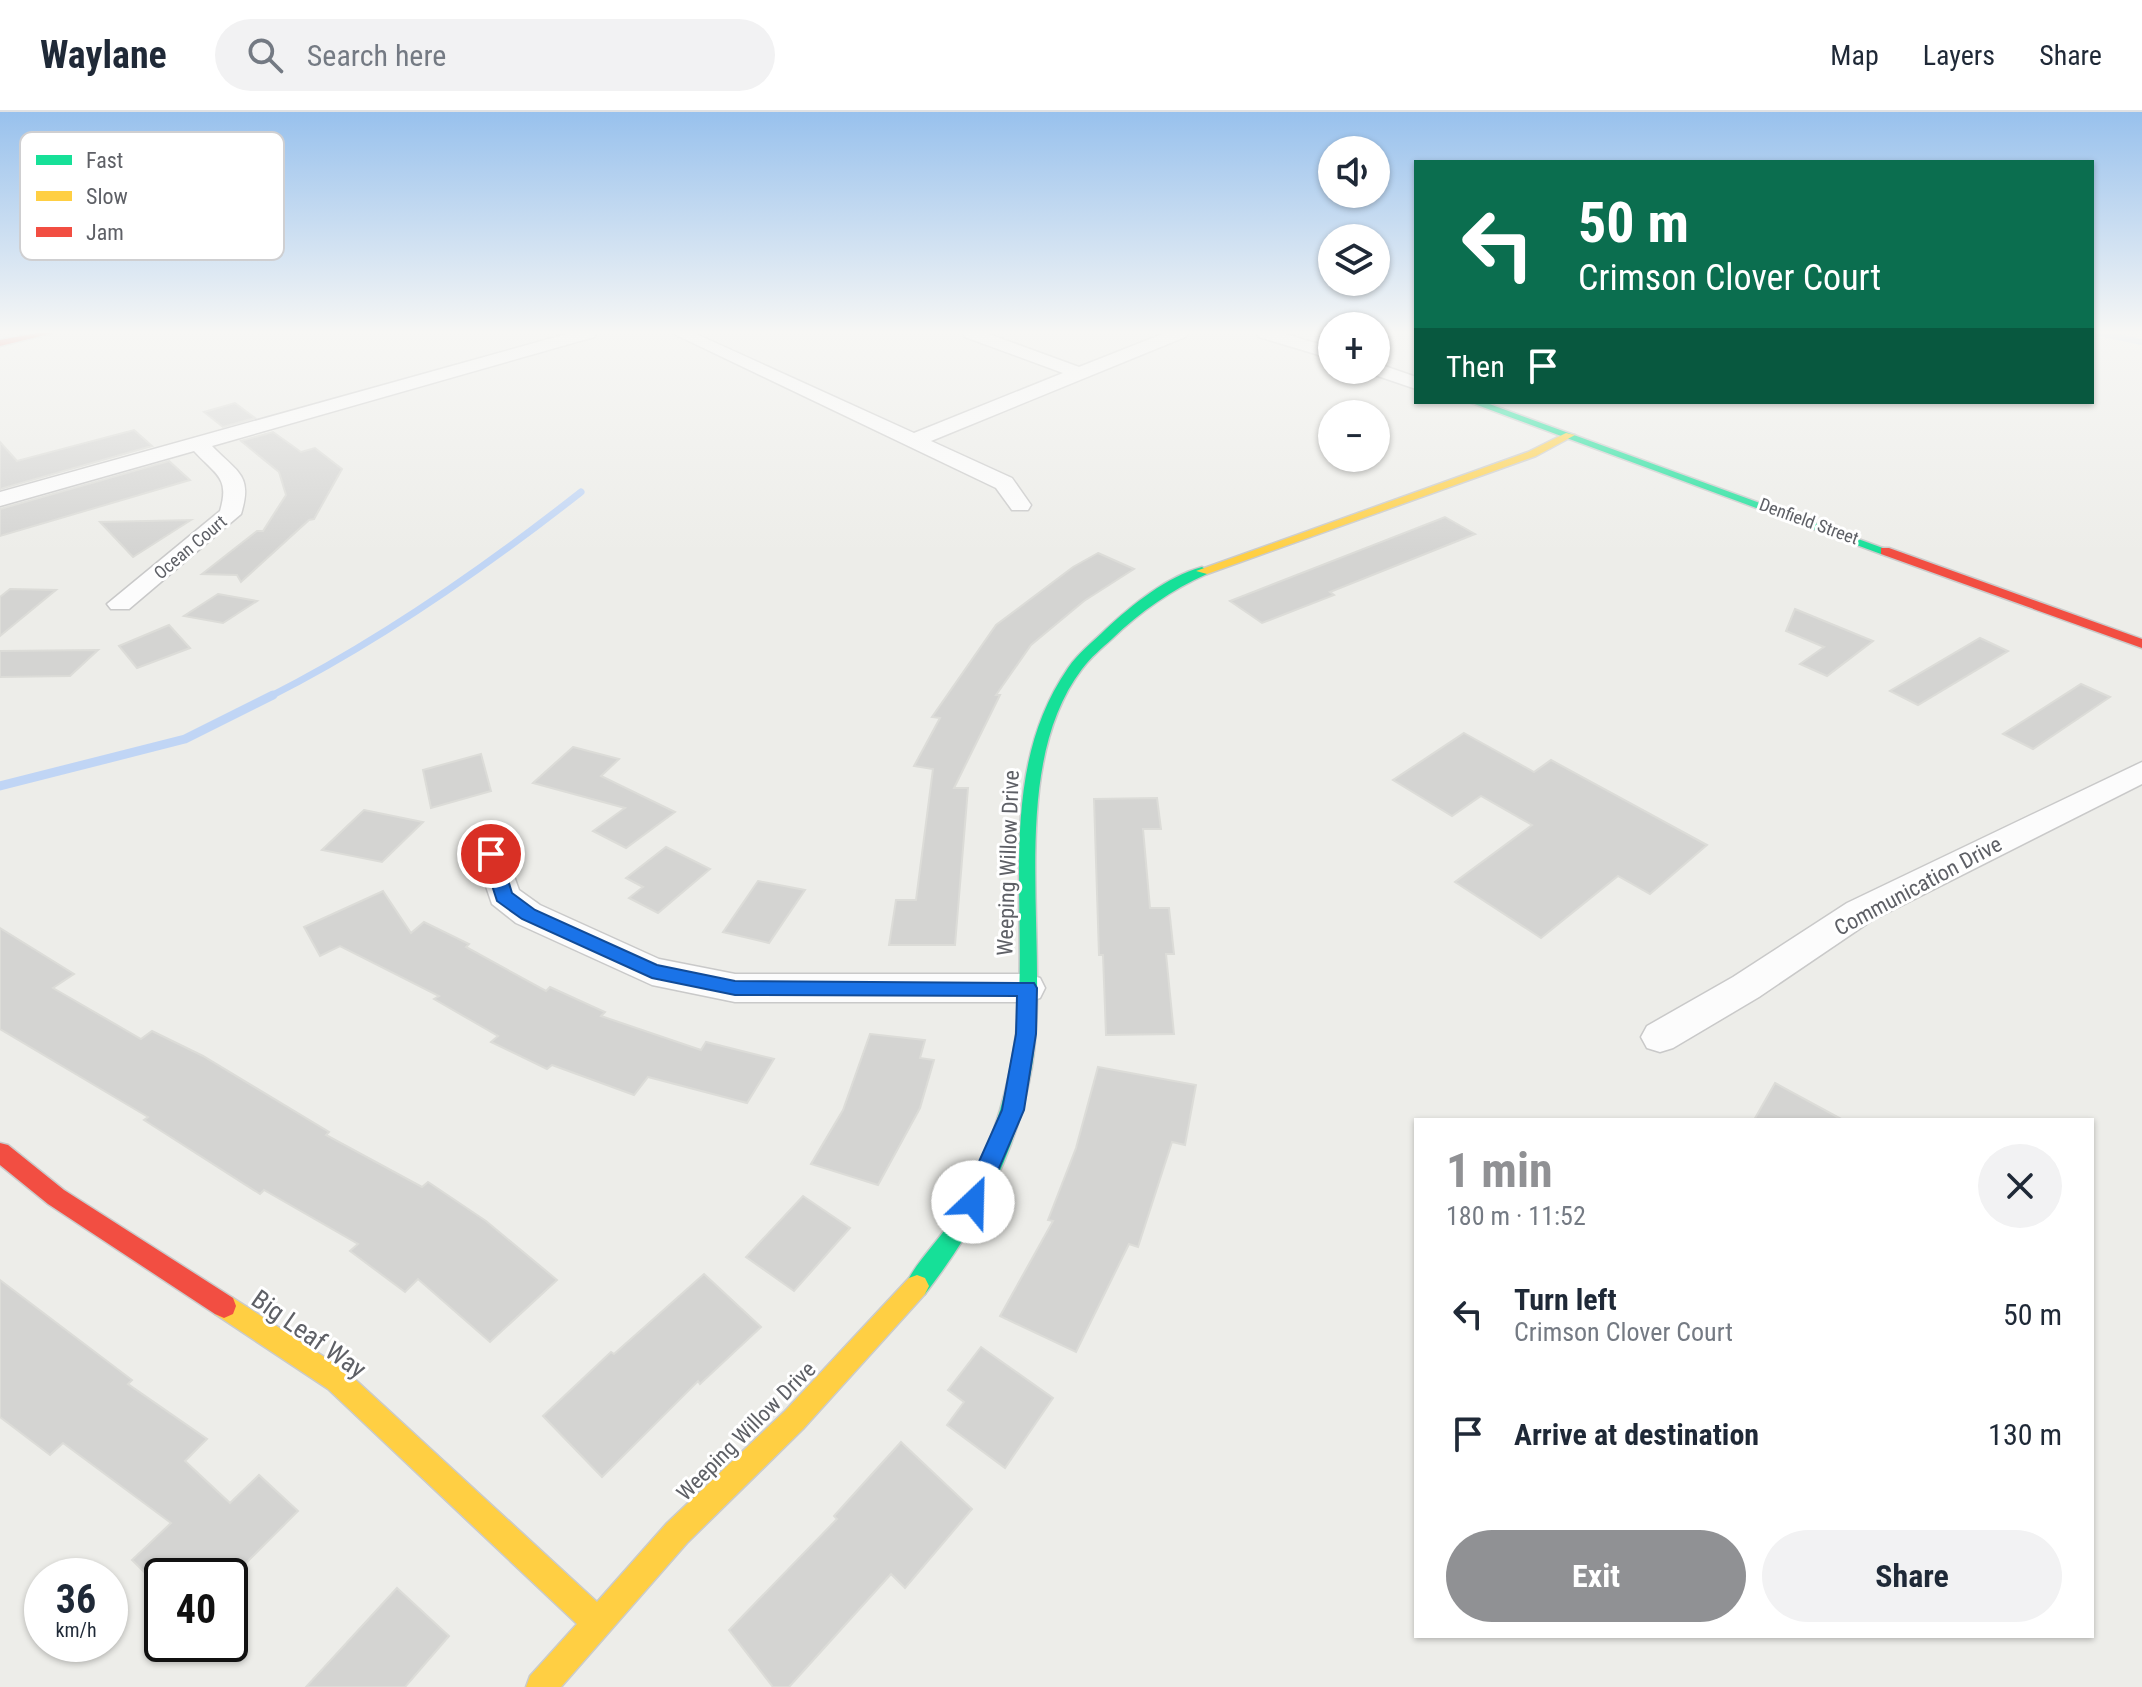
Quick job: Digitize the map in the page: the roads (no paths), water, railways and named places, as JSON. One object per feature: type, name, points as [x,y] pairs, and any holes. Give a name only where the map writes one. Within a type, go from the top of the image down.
[{"type":"street","points":[[0,499],[330,406]]},
{"type":"street","points":[[842,406],[1004,483],[1020,505]]},
{"type":"street","points":[[915,440],[997,406]]},
{"type":"street","name":"Denfield Street","points":[[1487,406],[2142,644]]},
{"type":"street","name":"Weeping Willow Drive","points":[[541,1687],[677,1533],[794,1420],[932,1268],[973,1202],[1013,1110],[1026,1034],[1031,796],[1037,750],[1050,712],[1074,669],[1125,618],[1198,573],[1532,454],[1570,435]]},
{"type":"street","name":"Ocean Court","points":[[120,604],[230,514],[237,491],[235,482],[199,444]]},
{"type":"street","name":"Communication Drive","points":[[1660,1037],[1746,987],[1859,912],[2142,772]]},
{"type":"street","points":[[491,854],[504,896],[528,914],[652,971],[735,988],[1027,988]]},
{"type":"street","name":"Big Leaf Way","points":[[0,1152],[56,1197],[337,1380],[598,1623]]},
{"type":"waterway","points":[[269,697],[350,653],[430,602],[581,492],[579,494]]},
{"type":"waterway","points":[[269,697],[273,695]]},
{"type":"waterway","points":[[0,786],[185,739],[269,697]]}]
